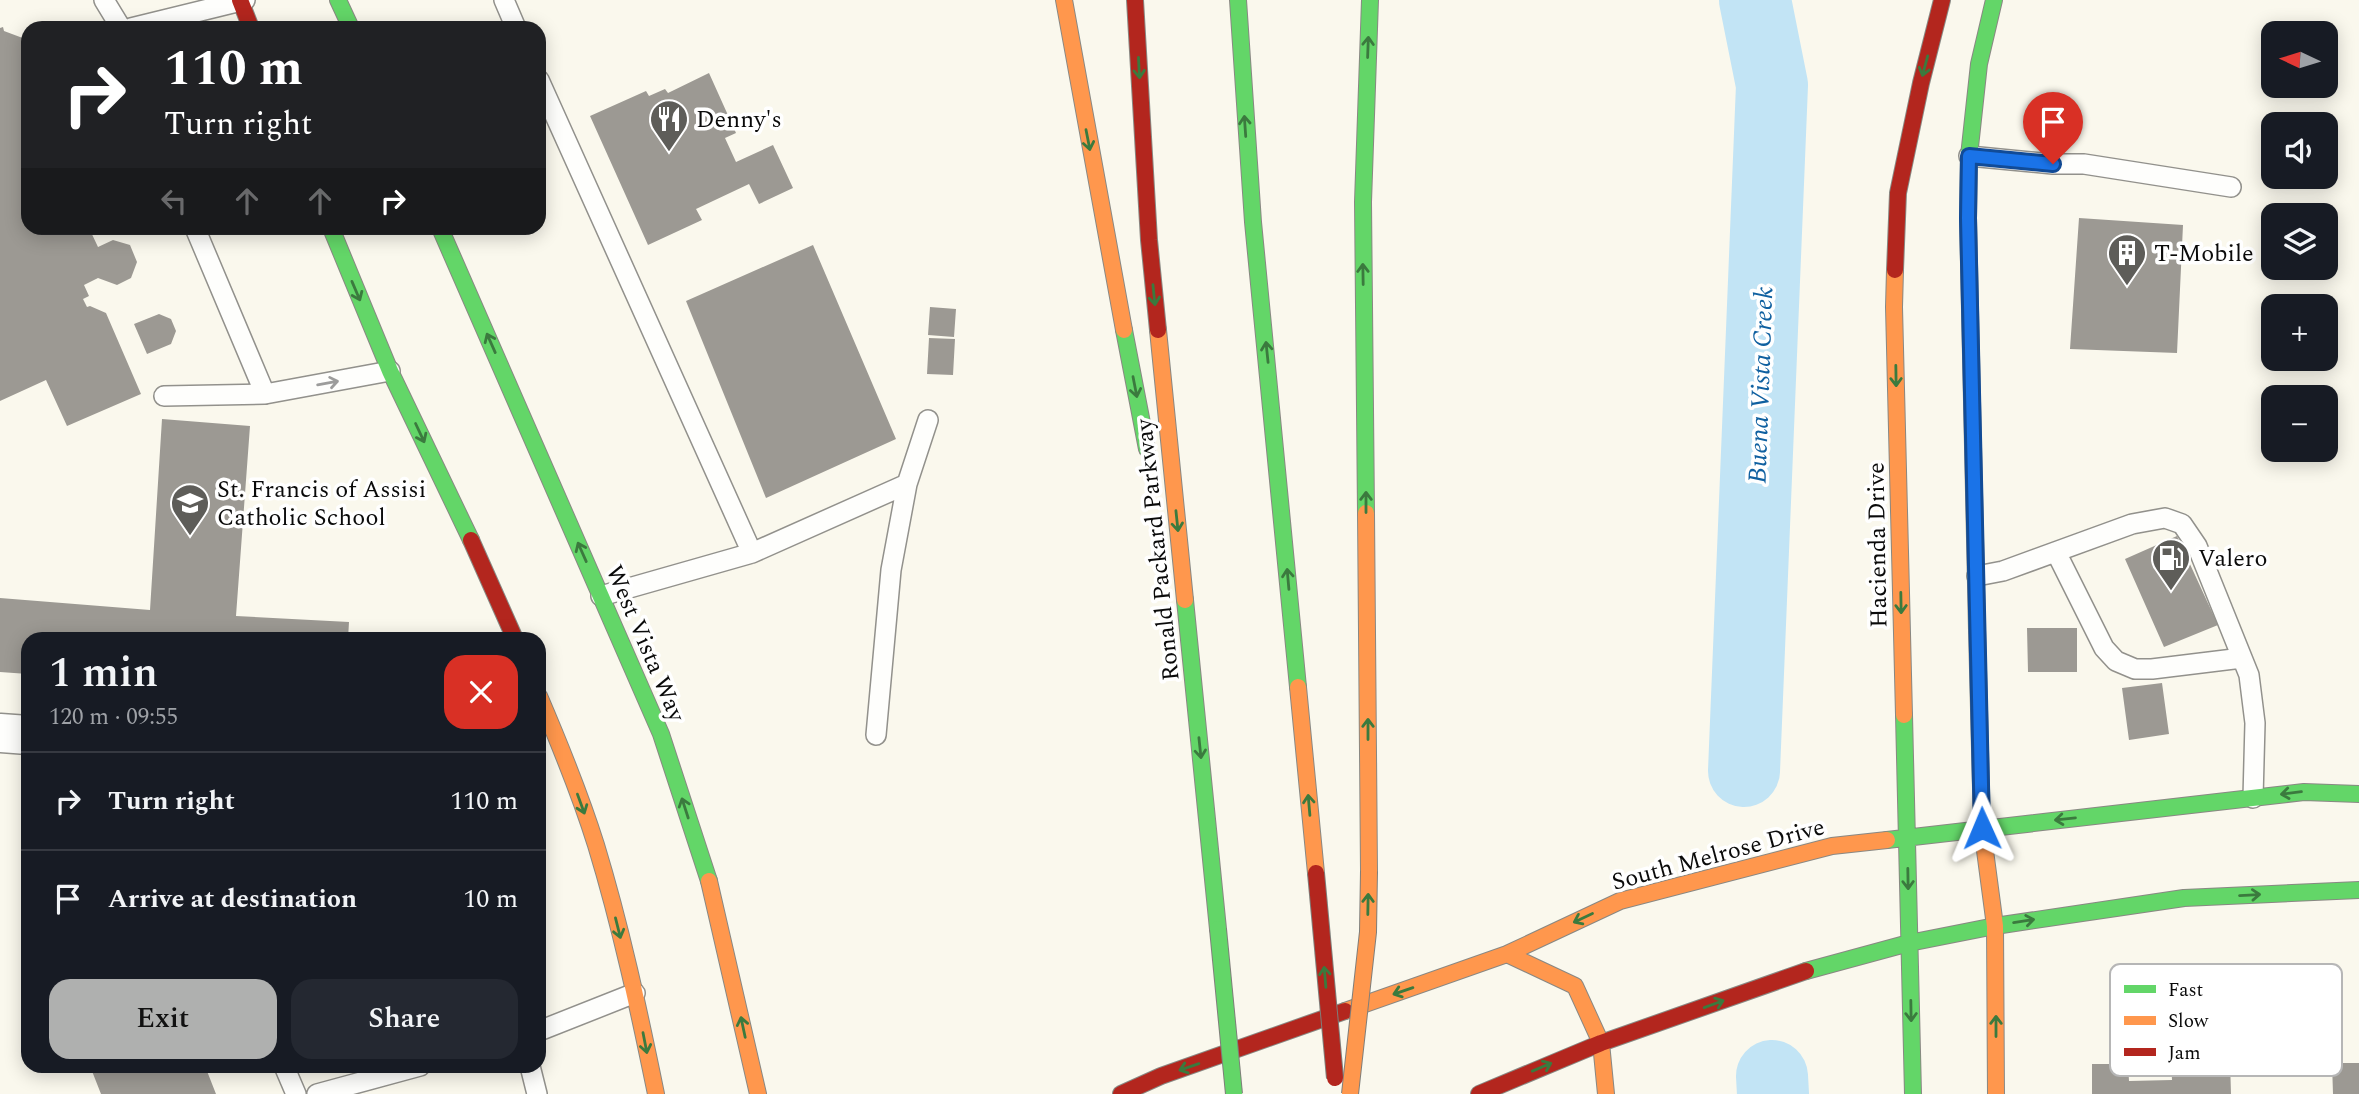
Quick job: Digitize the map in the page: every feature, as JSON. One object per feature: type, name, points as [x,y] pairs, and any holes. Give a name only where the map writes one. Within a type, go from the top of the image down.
[{"type":"main road","points":[[338,0],[348,21]]},
{"type":"main road","points":[[1064,0],[1152,471]]},
{"type":"main road","name":"Ronald Packard Parkway","points":[[1135,0],[1149,240],[1234,1094]]},
{"type":"main road","points":[[1238,0],[1253,222],[1336,1094]]},
{"type":"main road","points":[[1350,1094],[1368,932],[1363,202],[1370,0]]},
{"type":"main road","name":"Hacienda Drive","points":[[1913,1094],[1894,307],[1898,193],[1942,0]]},
{"type":"main road","points":[[1994,0],[1979,64],[1969,156],[1968,218],[1982,828],[1995,926],[1996,1094]]},
{"type":"main road","points":[[242,1],[249,21]]},
{"type":"main road","points":[[334,235],[390,371],[512,632]]},
{"type":"main road","name":"West Vista Way","points":[[443,235],[661,734],[715,898],[758,1094]]},
{"type":"main road","points":[[1160,512],[1194,690]]},
{"type":"main road","points":[[549,747],[602,863],[635,993],[656,1094]]},
{"type":"main road","name":"South Melrose Drive","points":[[1121,1094],[1161,1076],[1507,954],[1620,901],[1832,846],[2253,797],[2304,792],[2359,794]]},
{"type":"main road","points":[[1479,1094],[1601,1043],[1798,974],[1909,943],[1995,926],[2184,898],[2359,890]]},
{"type":"main road","points":[[1507,954],[1575,986],[1601,1043],[1606,1094]]},
{"type":"street","points":[[0,733],[21,734]]},
{"type":"lane","points":[[104,0],[117,21]]},
{"type":"lane","points":[[504,0],[513,21]]},
{"type":"lane","points":[[160,21],[242,1]]},
{"type":"lane","points":[[546,96],[752,553]]},
{"type":"lane","points":[[1969,156],[2053,164],[2084,164],[2231,187]]},
{"type":"lane","points":[[198,235],[265,394]]},
{"type":"lane","points":[[164,396],[265,394],[390,371]]},
{"type":"lane","points":[[876,735],[891,570],[907,484],[928,420]]},
{"type":"lane","points":[[601,596],[752,553],[907,484]]},
{"type":"lane","points":[[1977,576],[2004,571],[2132,524],[2165,518],[2182,523],[2196,546],[2249,675],[2255,723],[2253,797]]},
{"type":"lane","points":[[2056,552],[2104,648],[2116,661],[2136,669],[2152,669],[2242,658]]},
{"type":"lane","points":[[546,1028],[635,993]]},
{"type":"lane","points":[[287,1073],[296,1094]]},
{"type":"lane","points":[[317,1094],[394,1073]]},
{"type":"lane","points":[[532,1073],[537,1094]]},
{"type":"building","points":[[3,27],[4,31],[21,37],[21,235],[92,235],[98,247],[113,240],[130,245],[137,262],[131,278],[117,285],[98,278],[84,285],[89,296],[83,299],[87,307],[106,313],[141,394],[67,426],[46,380],[0,401],[0,28]]},
{"type":"building","name":"Denny's","points":[[709,73],[736,133],[725,138],[736,162],[773,145],[793,188],[759,204],[749,184],[696,209],[702,220],[648,245],[590,116],[646,91],[649,96],[665,89],[668,93]]},
{"type":"building","name":"T-Mobile","points":[[2079,218],[2183,225],[2177,353],[2070,349]]},
{"type":"building","points":[[813,245],[896,439],[766,498],[686,301]]},
{"type":"building","points":[[930,307],[956,309],[954,337],[928,335]]},
{"type":"building","points":[[159,314],[171,319],[176,331],[171,344],[147,354],[134,324]]},
{"type":"building","points":[[929,338],[955,339],[953,375],[927,374]]},
{"type":"building","points":[[162,419],[250,426],[236,616],[349,622],[348,632],[21,632],[21,674],[0,672],[0,598],[150,610]]},
{"type":"building","name":"Valero","points":[[2177,536],[2218,625],[2164,647],[2125,559]]},
{"type":"building","points":[[2027,628],[2077,628],[2077,672],[2028,672]]},
{"type":"building","points":[[2162,683],[2169,734],[2129,740],[2122,688]]},
{"type":"building","points":[[2342,1063],[2359,1063],[2359,1094],[2333,1094],[2332,1076],[2342,1076]]},
{"type":"building","points":[[2092,1064],[2110,1064],[2110,1076],[2129,1076],[2129,1081],[2172,1080],[2172,1076],[2230,1076],[2231,1094],[2092,1094]]},
{"type":"building","points":[[93,1073],[208,1073],[216,1094],[101,1094]]},
{"type":"waterway","name":"Buena Vista Creek","points":[[1744,771],[1772,85],[1755,0]]},
{"type":"waterway","name":"Buena Vista Creek","points":[[1772,1076],[1773,1094]]},
{"type":"traffic: fast","points":[[338,0],[348,21]]},
{"type":"traffic: fast","points":[[1238,0],[1253,222],[1298,687]]},
{"type":"traffic: fast","points":[[1366,513],[1363,202],[1370,0]]},
{"type":"traffic: fast","points":[[1977,630],[1969,156],[1979,64],[1994,0]]},
{"type":"traffic: fast","points":[[334,235],[390,371],[471,540]]},
{"type":"traffic: fast","points":[[443,235],[661,734],[709,881]]},
{"type":"traffic: fast","points":[[1124,330],[1147,449]]},
{"type":"traffic: fast","points":[[1185,600],[1218,929]]},
{"type":"traffic: fast","points":[[1904,715],[1913,1094]]},
{"type":"traffic: fast","points":[[1887,840],[2304,792],[2359,794]]},
{"type":"traffic: fast","points":[[1806,971],[1909,943],[1995,926],[2184,898],[2359,890]]},
{"type":"traffic: fast","points":[[1218,929],[1234,1094]]},
{"type":"traffic: slow","points":[[1064,0],[1124,330]]},
{"type":"traffic: slow","points":[[1895,270],[1904,715]]},
{"type":"traffic: slow","points":[[1158,330],[1185,600]]},
{"type":"traffic: slow","points":[[1366,513],[1369,871]]},
{"type":"traffic: slow","points":[[1977,630],[1982,828],[1995,926],[1996,1094]]},
{"type":"traffic: slow","points":[[1298,687],[1316,873]]},
{"type":"traffic: slow","points":[[546,713],[583,807],[605,876],[656,1094]]},
{"type":"traffic: slow","points":[[1345,1011],[1507,954],[1620,901],[1832,846],[1887,840]]},
{"type":"traffic: slow","points":[[1350,1094],[1368,932],[1369,871]]},
{"type":"traffic: slow","points":[[709,881],[758,1094]]},
{"type":"traffic: slow","points":[[1507,954],[1575,986],[1601,1043],[1606,1094]]},
{"type":"traffic: jam","points":[[240,0],[248,21]]},
{"type":"traffic: jam","points":[[1135,0],[1149,240],[1158,330]]},
{"type":"traffic: jam","points":[[1895,270],[1898,193],[1942,0]]},
{"type":"traffic: jam","points":[[471,540],[512,632]]},
{"type":"traffic: jam","points":[[1316,873],[1335,1078]]},
{"type":"traffic: jam","points":[[1479,1094],[1601,1043],[1806,971]]},
{"type":"traffic: jam","points":[[1121,1094],[1161,1076],[1345,1011]]},
{"type":"place","name":"Denny's","points":[[669,153]]},
{"type":"place","name":"T-Mobile","points":[[2127,287]]},
{"type":"place","name":"St. Francis of Assisi Catholic School","points":[[190,537]]},
{"type":"place","name":"Valero","points":[[2171,592]]},
{"type":"route","points":[[1982,828],[1968,218],[1969,156],[2053,164]]}]
